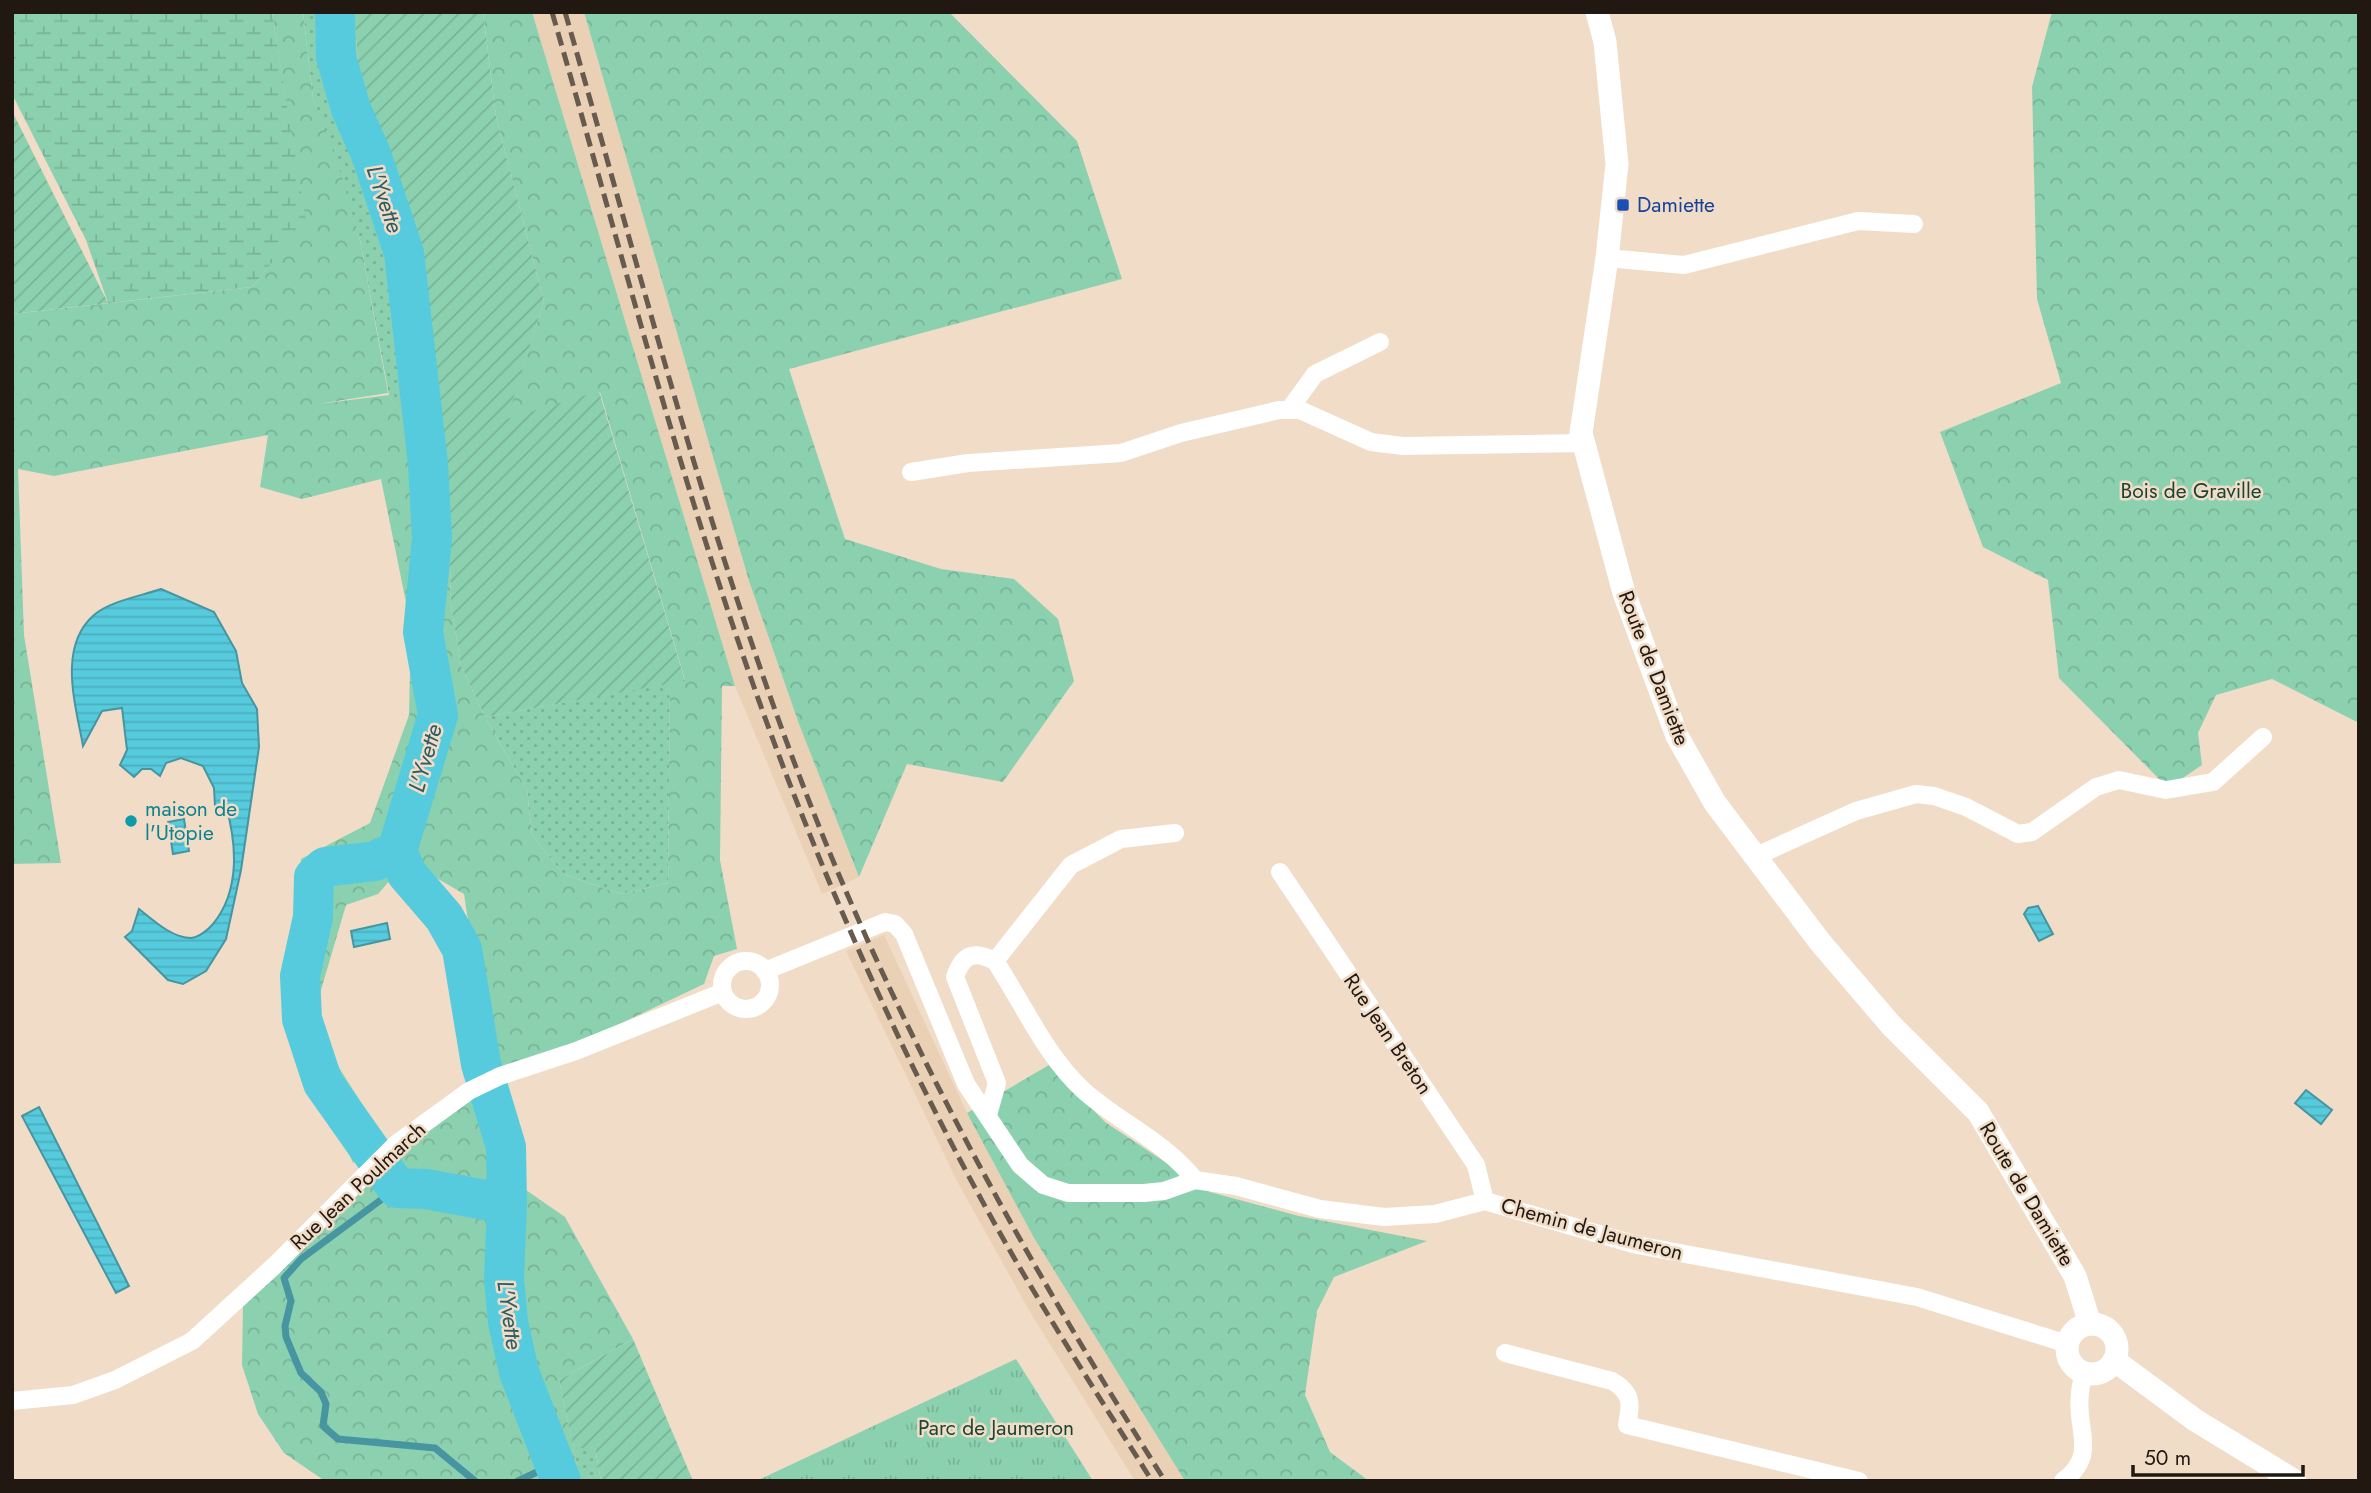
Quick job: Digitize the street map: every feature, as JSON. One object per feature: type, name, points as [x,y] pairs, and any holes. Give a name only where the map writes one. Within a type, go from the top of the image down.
[{"type":"street","name":"Route de Damiette","points":[[1597,12],[1605,42],[1617,164],[1607,258],[1581,433],[1624,593],[1678,736],[1715,803],[1754,857],[1890,1024],[1978,1112],[2075,1276],[2090,1324]]},
{"type":"street","points":[[1607,258],[1684,265],[1858,221],[1914,224]]},
{"type":"street","points":[[1289,410],[1315,374],[1380,342]]},
{"type":"street","points":[[911,472],[968,463],[1121,453],[1181,433],[1289,410],[1300,410],[1371,442],[1403,446],[1584,443]]},
{"type":"street","points":[[1754,857],[1856,811],[1916,794],[1934,796],[1966,807],[2018,834],[2032,832],[2096,787],[2119,780],[2166,790],[2213,782],[2263,737]]},
{"type":"street","points":[[995,961],[1071,865],[1121,839],[1175,833]]},
{"type":"street","name":"Rue Jean Breton","points":[[1280,872],[1476,1166],[1485,1201]]},
{"type":"street","name":"Chemin de Jaumeron","points":[[765,971],[886,922],[895,924],[904,934],[966,1084],[1020,1165],[1043,1185],[1068,1193],[1164,1191],[1195,1180],[1236,1186],[1320,1209],[1384,1217],[1435,1214],[1485,1201],[1637,1245],[1917,1297],[2058,1340],[2069,1339]]},
{"type":"street","points":[[988,1115],[997,1083],[955,977],[962,961],[972,954],[981,954],[995,961],[1056,1059],[1082,1089],[1181,1161],[1195,1180]]},
{"type":"street","points":[[737,962],[752,962],[765,971],[769,991],[758,1006],[739,1008],[732,1004],[723,992],[723,978],[737,962]]},
{"type":"street","name":"Rue Jean Poulmarch","points":[[12,1401],[73,1395],[115,1380],[192,1341],[274,1266],[396,1144],[469,1091],[500,1076],[576,1051],[723,992]]},
{"type":"street","points":[[2090,1324],[2099,1325],[2113,1335],[2116,1343],[2115,1360],[2098,1373],[2083,1372],[2071,1363],[2067,1347],[2077,1328],[2090,1324]]},
{"type":"street","points":[[1505,1353],[1612,1381],[1625,1388],[1632,1402],[1627,1425],[1859,1481]]},
{"type":"street","points":[[2115,1360],[2195,1420],[2295,1481]]},
{"type":"street","points":[[2063,1481],[2080,1465],[2084,1449],[2079,1395],[2083,1372]]},
{"type":"shaded area","points":[[532,12],[584,12],[749,581],[799,724],[859,877],[822,894],[735,686]]},
{"type":"shaded area","points":[[884,935],[967,1113],[1034,1238],[1185,1481],[1135,1481],[1030,1312],[958,1183],[846,951]]},
{"type":"green space","points":[[12,12],[272,12],[306,221],[252,287],[108,303],[86,240],[12,94]]},
{"type":"green space","points":[[272,12],[303,12],[313,99],[338,164],[360,240],[388,393],[318,404],[389,395],[399,413],[421,406],[404,253],[371,154],[351,109],[336,57],[335,12],[354,12],[359,78],[414,259],[429,399],[448,496],[451,605],[461,665],[485,717],[527,790],[532,835],[563,874],[621,894],[668,883],[670,683],[685,680],[600,392],[506,420],[544,301],[496,117],[483,12],[532,12],[735,686],[722,686],[720,860],[737,949],[714,956],[704,984],[493,1084],[526,1190],[565,1217],[633,1339],[559,1380],[580,1481],[325,1481],[284,1453],[258,1414],[242,1365],[243,1304],[372,1170],[492,1083],[464,894],[407,861],[378,894],[346,905],[316,1007],[333,1058],[386,1142],[353,1163],[287,1014],[301,859],[370,823],[409,715],[411,627],[381,479],[302,499],[260,487],[268,435],[54,476],[18,469],[24,635],[61,863],[12,864],[12,314],[252,287],[305,221]]},
{"type":"green space","points":[[303,12],[335,12],[336,57],[351,109],[371,154],[404,253],[421,406],[399,414],[389,395],[360,240],[313,99]]},
{"type":"green space","points":[[354,12],[483,12],[496,117],[544,301],[507,419],[599,391],[685,681],[485,717],[461,665],[451,605],[448,496],[429,399],[414,259],[359,78]]},
{"type":"green space","points":[[584,12],[949,12],[1077,141],[1122,279],[789,369],[845,539],[941,569],[1014,579],[1058,619],[1074,681],[1003,782],[907,764],[859,877],[799,724],[749,581]]},
{"type":"green space","name":"Bois de Graville","points":[[2052,12],[2359,12],[2359,723],[2272,679],[2216,695],[2198,733],[2202,765],[2168,788],[2059,678],[2048,580],[1983,547],[1940,432],[2061,383],[2037,299],[2032,87]]},
{"type":"green space","points":[[12,111],[108,303],[12,314]]},
{"type":"green space","points":[[670,683],[668,883],[621,894],[563,874],[532,835],[527,790],[485,717]]},
{"type":"green space","points":[[1049,1065],[1105,1122],[1210,1192],[1299,1216],[1427,1241],[1334,1277],[1317,1311],[1305,1395],[1330,1452],[1369,1481],[1185,1481],[1034,1238],[967,1113]]},
{"type":"green space","points":[[633,1339],[693,1481],[601,1481],[595,1448],[573,1448],[559,1380]]},
{"type":"green space","name":"Parc de Jaumeron","points":[[1016,1359],[1093,1481],[756,1481]]},
{"type":"green space","points":[[573,1448],[595,1448],[601,1481],[580,1481]]},
{"type":"water","points":[[161,589],[214,612],[236,651],[242,683],[257,709],[259,747],[241,870],[226,939],[206,971],[183,984],[168,980],[125,937],[132,931],[139,909],[163,928],[184,937],[197,936],[213,924],[228,897],[234,867],[226,806],[215,806],[214,788],[203,766],[181,758],[166,763],[160,776],[151,769],[142,769],[134,777],[120,765],[127,750],[122,708],[102,711],[83,746],[72,678],[76,643],[83,628],[94,615],[117,602]]},
{"type":"water","points":[[184,819],[189,851],[173,854],[168,822]]},
{"type":"water","points":[[2038,906],[2053,934],[2039,941],[2024,914],[2028,908]]},
{"type":"water","points":[[387,923],[390,939],[354,947],[351,931]]},
{"type":"water","points":[[2306,1090],[2332,1110],[2321,1124],[2295,1103]]},
{"type":"water","points":[[39,1107],[129,1286],[116,1293],[22,1116]]},
{"type":"waterway","name":"L'Yvette","points":[[335,12],[336,57],[351,109],[371,154],[404,253],[428,464],[432,538],[423,632],[438,715],[397,851],[407,874],[444,917],[462,949],[481,1064],[506,1147],[504,1279],[508,1322],[519,1372],[561,1481]]},
{"type":"waterway","points":[[397,851],[375,861],[325,867],[314,877],[313,917],[300,976],[302,1019],[323,1083],[397,1188],[426,1189],[507,1204]]},
{"type":"waterway","points":[[397,1188],[301,1259],[284,1278],[291,1301],[285,1326],[286,1337],[301,1373],[321,1392],[326,1404],[323,1426],[338,1439],[435,1448],[475,1481]]},
{"type":"waterway","points":[[518,1481],[556,1463]]},
{"type":"railway","points":[[552,12],[698,518],[765,717],[825,872],[874,984],[954,1149],[1013,1256],[1152,1481]]},
{"type":"railway","points":[[565,12],[723,556],[797,770],[839,875],[949,1108],[1075,1334],[1165,1481]]},
{"type":"place","name":"Damiette","points":[[1623,205]]},
{"type":"place","name":"maison de l'Utopie","points":[[131,821]]}]
